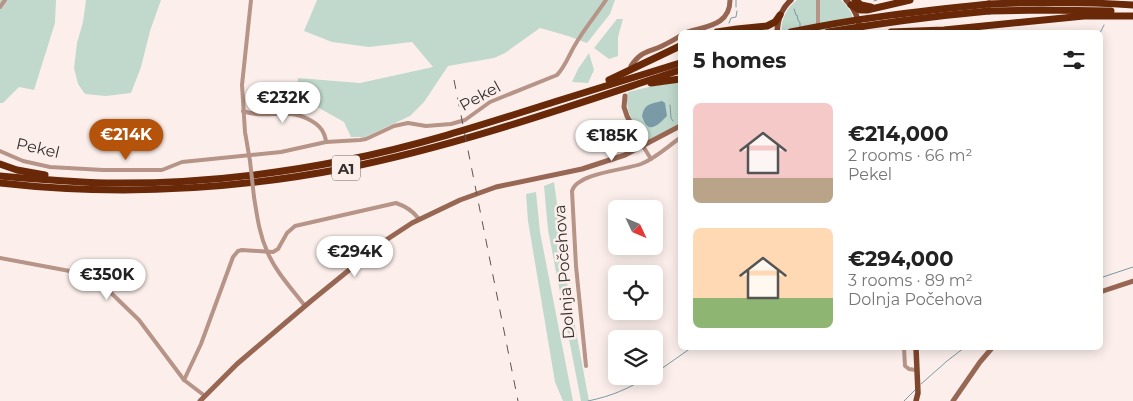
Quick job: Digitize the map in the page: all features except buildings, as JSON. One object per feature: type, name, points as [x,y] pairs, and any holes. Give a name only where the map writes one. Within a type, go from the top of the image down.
[{"type":"highway","points":[[851,2],[869,7],[884,6],[910,0]]},
{"type":"highway","points":[[1110,0],[1133,4]]},
{"type":"highway","points":[[840,30],[989,8],[1041,3],[1133,4]]},
{"type":"highway","points":[[802,30],[873,17],[928,10],[989,8],[1090,10],[1133,14]]},
{"type":"highway","points":[[954,30],[1084,16],[1133,14]]},
{"type":"highway","points":[[731,30],[768,26],[775,22],[780,15]]},
{"type":"highway","points":[[587,92],[595,85],[614,79],[678,47]]},
{"type":"highway","name":"A1","points":[[0,176],[76,182],[141,183],[258,175],[318,166],[385,152],[433,139],[678,64]]},
{"type":"highway","name":"A1","points":[[0,183],[51,188],[106,190],[175,188],[258,182],[346,168],[455,141],[623,93],[678,71]]},
{"type":"highway","points":[[623,93],[652,83],[678,79]]},
{"type":"highway","points":[[0,164],[37,174],[68,178],[76,182]]},
{"type":"highway","points":[[0,188],[43,191],[51,188]]},
{"type":"main road","points":[[694,30],[720,22],[729,11],[730,0]]},
{"type":"main road","points":[[778,30],[780,15],[791,0]]},
{"type":"main road","points":[[851,2],[858,18],[860,30]]},
{"type":"main road","points":[[631,66],[641,54],[678,37]]},
{"type":"main road","points":[[623,93],[624,108],[627,116],[643,146]]},
{"type":"main road","points":[[200,401],[237,364],[305,306],[386,240],[419,219],[486,190],[582,169],[625,156],[678,127]]},
{"type":"main road","points":[[1103,291],[1133,281]]},
{"type":"main road","points":[[916,350],[918,393],[921,401]]},
{"type":"main road","points":[[953,401],[990,350]]},
{"type":"main road","points":[[916,401],[918,393]]},
{"type":"street","points":[[0,7],[5,0]]},
{"type":"street","points":[[251,0],[242,84],[245,132],[258,224],[267,252],[305,306]]},
{"type":"street","name":"Pekel","points":[[0,151],[23,161],[50,166],[103,170],[162,170],[182,162],[281,152],[326,142],[366,139],[394,126],[408,123],[426,126],[451,124],[465,120],[490,102],[557,75],[562,70],[574,45],[606,0]]},
{"type":"street","points":[[818,0],[818,30]]},
{"type":"street","points":[[243,111],[268,115],[292,114],[302,117],[315,124],[324,132],[326,142]]},
{"type":"street","points":[[643,146],[651,159],[678,139]]},
{"type":"street","name":"Dolnja Počehova","points":[[586,366],[576,266],[573,186],[587,177],[641,164],[651,159]]},
{"type":"street","points":[[184,380],[201,344],[233,257],[238,251],[272,252],[278,250],[287,233],[295,226],[396,203],[410,210],[419,219]]},
{"type":"street","points":[[0,258],[75,272],[98,282],[139,320],[184,380],[205,396]]},
{"type":"street","points":[[904,350],[905,366],[916,372]]},
{"type":"green space","points":[[0,0],[56,0],[55,23],[34,90],[19,87],[3,103],[0,103]]},
{"type":"green space","points":[[86,0],[161,0],[150,31],[141,67],[131,93],[106,96],[85,94],[78,84],[74,68]]},
{"type":"green space","points":[[317,0],[615,0],[610,14],[587,43],[540,28],[505,53],[494,58],[448,66],[424,102],[410,116],[365,137],[351,137],[344,122],[296,95],[298,78],[360,83],[433,67],[412,42],[369,47],[332,42],[304,31]]},
{"type":"green space","points":[[797,0],[817,0],[817,30],[782,30],[785,14]]},
{"type":"green space","points":[[819,0],[841,0],[852,14],[856,30],[819,30]]},
{"type":"green space","points":[[617,19],[623,19],[618,37],[618,56],[609,59],[594,48]]},
{"type":"green space","points":[[589,53],[594,70],[588,83],[572,82],[578,69]]},
{"type":"green space","points":[[678,82],[678,124],[648,140],[631,117],[627,106],[627,99],[628,92]]},
{"type":"green space","points":[[554,182],[562,239],[568,240],[569,248],[561,250],[589,401],[581,401],[548,230],[544,186]]},
{"type":"green space","points":[[536,192],[540,232],[573,401],[563,401],[555,382],[528,221],[526,194]]},
{"type":"water","points":[[662,101],[665,103],[667,116],[661,122],[649,127],[642,116],[645,109],[649,105]]},
{"type":"waterway","points":[[736,0],[736,7]]},
{"type":"waterway","points":[[794,9],[800,23],[800,28]]},
{"type":"waterway","points":[[729,23],[731,18],[736,17],[737,11]]},
{"type":"waterway","points":[[1102,30],[1104,25]]},
{"type":"waterway","points":[[670,105],[673,121]]},
{"type":"waterway","points":[[1103,277],[1133,267]]},
{"type":"waterway","points":[[663,368],[688,350]]},
{"type":"waterway","points":[[921,384],[961,350]]},
{"type":"waterway","points":[[588,401],[620,392],[634,385]]},
{"type":"waterway","points":[[904,401],[916,389]]},
{"type":"railway","points":[[454,80],[518,401]]}]
